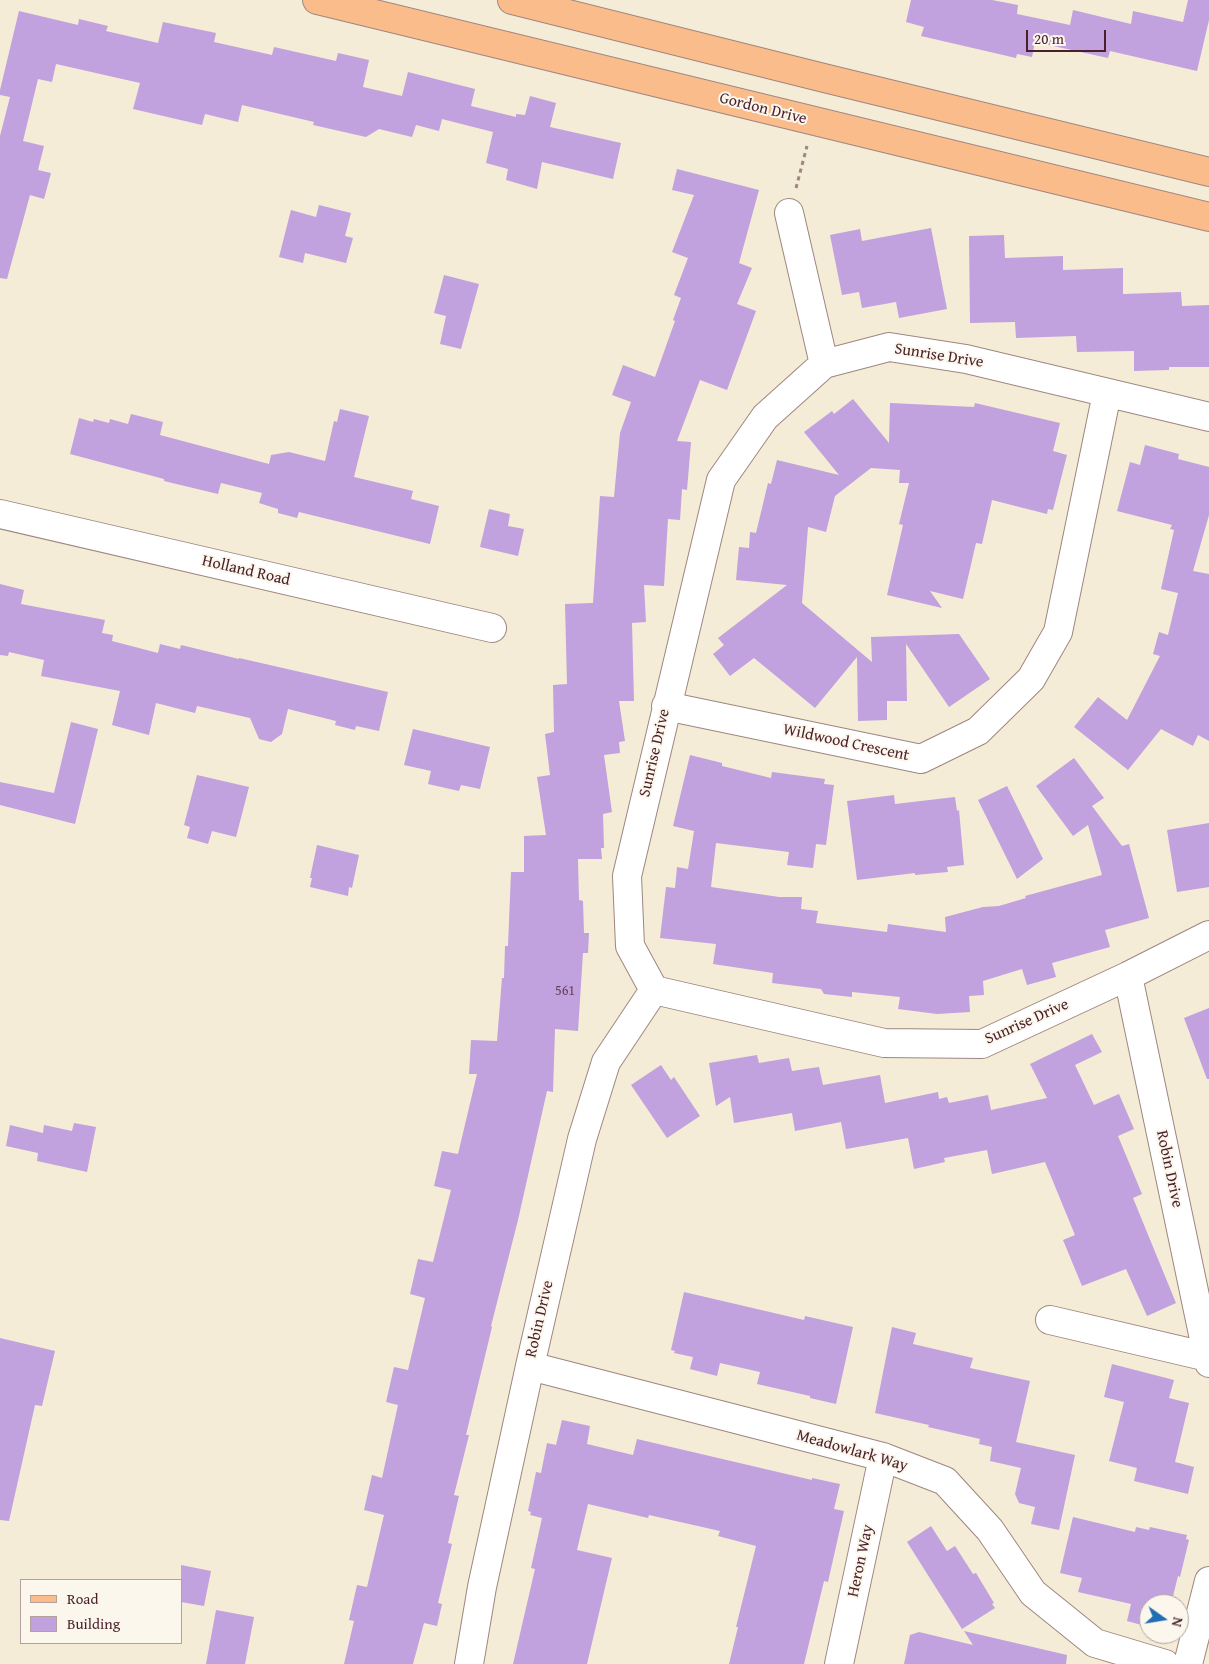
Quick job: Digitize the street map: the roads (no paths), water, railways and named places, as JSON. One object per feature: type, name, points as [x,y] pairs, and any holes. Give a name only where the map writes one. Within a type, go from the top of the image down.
[{"type":"main road","name":"Gordon Drive","points":[[317,0],[1209,218]]},
{"type":"main road","points":[[512,0],[1209,172]]},
{"type":"street","points":[[789,213],[824,364]]},
{"type":"street","name":"Sunrise Drive","points":[[1209,417],[966,358],[889,347],[824,364],[765,417],[721,480],[627,876],[630,946],[654,990],[884,1043],[982,1044],[1128,976],[1209,935]]},
{"type":"street","name":"Wildwood Crescent","points":[[666,706],[921,759],[978,731],[1031,679],[1058,632],[1107,393]]},
{"type":"street","name":"Holland Road","points":[[0,514],[492,628]]},
{"type":"street","name":"Robin Drive","points":[[1128,976],[1208,1360]]},
{"type":"street","name":"Robin Drive","points":[[469,1664],[482,1587],[582,1139],[606,1062],[654,990]]},
{"type":"street","points":[[1050,1320],[1208,1360]]},
{"type":"street","name":"Meadowlark Way","points":[[530,1366],[883,1457],[945,1481],[990,1530],[1032,1594],[1095,1643],[1165,1664]]},
{"type":"street","name":"Heron Way","points":[[838,1664],[883,1457]]},
{"type":"street","points":[[1188,1664],[1209,1580]]}]
